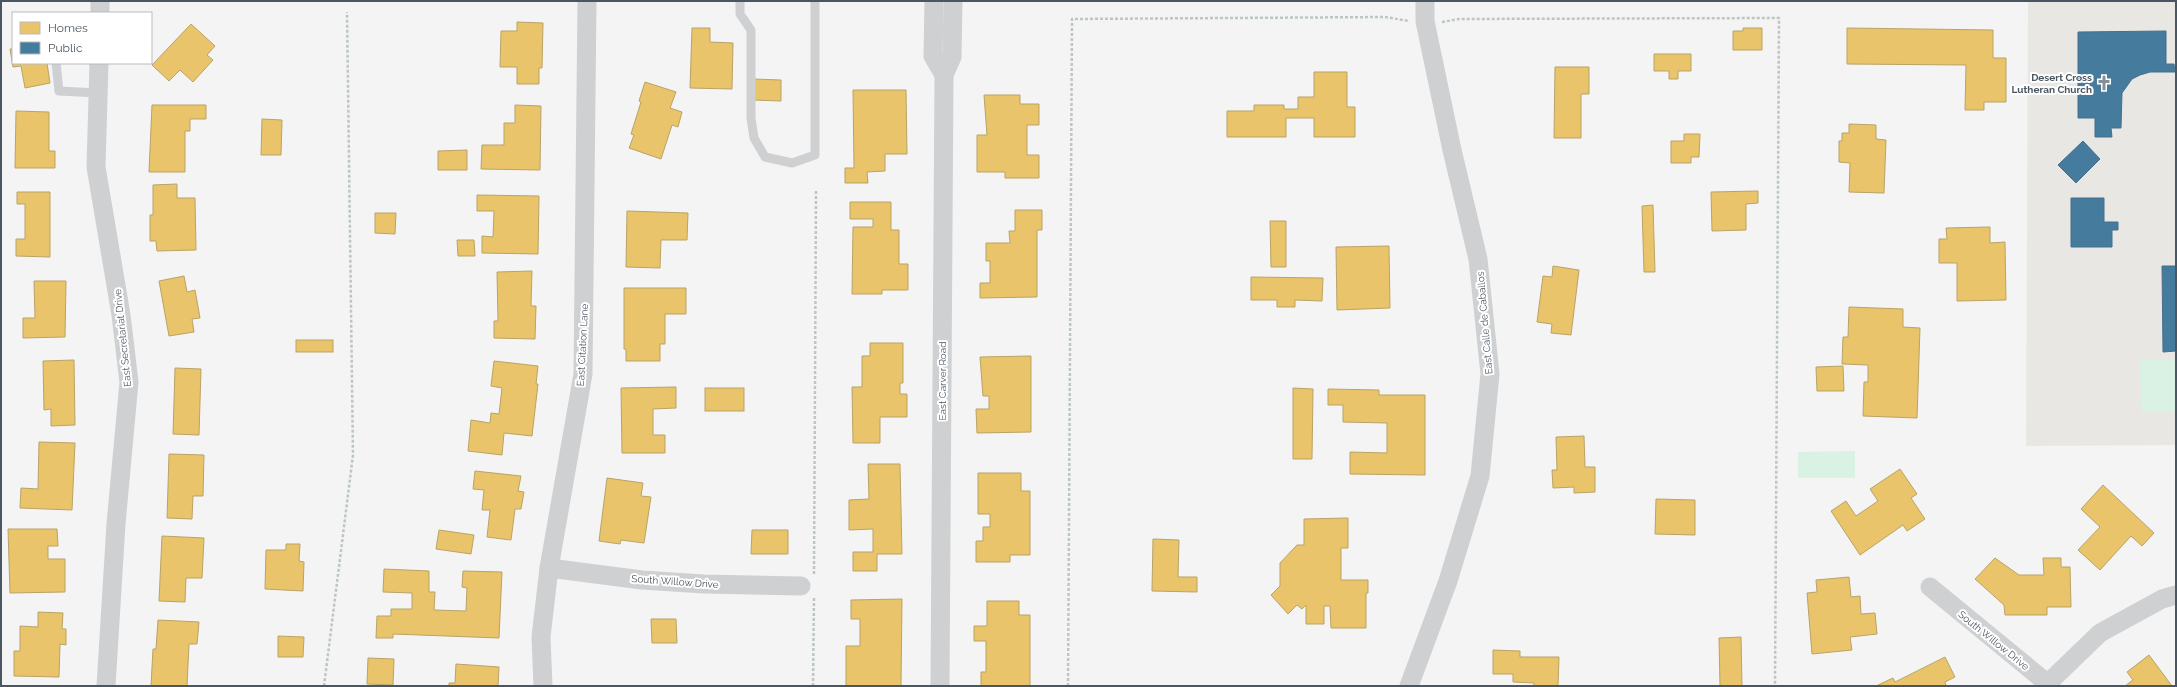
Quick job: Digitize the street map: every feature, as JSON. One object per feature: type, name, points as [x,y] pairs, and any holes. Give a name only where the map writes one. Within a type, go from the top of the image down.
[{"type":"street","points":[[100,1],[100,12]]},
{"type":"street","name":"East Citation Lane","points":[[543,686],[541,637],[549,568],[583,374],[587,1]]},
{"type":"street","points":[[934,1],[933,56],[944,75]]},
{"type":"street","name":"East Carver Road","points":[[940,686],[944,75],[952,57],[953,1]]},
{"type":"street","name":"East Calle de Caballos","points":[[1409,686],[1448,581],[1480,476],[1490,374],[1478,259],[1452,150],[1425,21],[1425,1]]},
{"type":"street","name":"East Secretariat Drive","points":[[99,64],[96,167],[121,315],[129,382],[116,524],[106,686]]},
{"type":"street","name":"South Willow Drive","points":[[549,568],[642,580],[704,584],[809,586]]},
{"type":"street","name":"South Willow Drive","points":[[1930,587],[2046,684],[2100,633],[2162,599],[2176,595]]},
{"type":"lane","points":[[740,1],[740,14],[751,30],[751,118],[754,138],[765,157],[792,162],[815,155],[815,1]]},
{"type":"lane","points":[[56,64],[59,91],[98,93]]},
{"type":"path","points":[[324,686],[353,456],[346,12]]},
{"type":"path","points":[[1068,686],[1072,19],[1385,17],[1394,20],[1448,22],[1459,19],[1779,18],[1775,686]]},
{"type":"path","points":[[813,686],[809,586],[816,190]]},
{"type":"shaded area","points":[[2028,1],[2176,1],[2176,445],[2026,446]]},
{"type":"green space","points":[[2140,360],[2176,360],[2176,411],[2141,411]]},
{"type":"green space","points":[[1855,451],[1855,478],[1798,478],[1798,452]]},
{"type":"building: Homes","points":[[517,22],[543,23],[542,68],[539,68],[539,84],[517,84],[517,67],[500,67],[501,31],[517,31]]},
{"type":"building: Homes","points":[[191,24],[215,46],[207,55],[213,60],[193,82],[180,70],[169,81],[152,65]]},
{"type":"building: Homes","points":[[692,28],[710,28],[710,42],[733,43],[732,89],[690,88]]},
{"type":"building: Homes","points":[[1743,28],[1762,28],[1762,50],[1733,50],[1733,31],[1743,31]]},
{"type":"building: Homes","points":[[1847,28],[1993,30],[1993,58],[2006,58],[2006,102],[1984,102],[1984,110],[1965,110],[1966,65],[1847,64]]},
{"type":"building: Homes","points":[[10,49],[12,49],[12,61]]},
{"type":"building: Homes","points":[[1654,54],[1691,54],[1691,71],[1678,71],[1678,79],[1669,79],[1669,71],[1654,71]]},
{"type":"building: Homes","points":[[12,64],[47,64],[50,83],[25,88],[21,66],[13,67]]},
{"type":"building: Homes","points":[[1555,67],[1589,67],[1589,94],[1581,94],[1581,138],[1554,138]]},
{"type":"building: Homes","points":[[1314,72],[1347,72],[1347,107],[1355,107],[1355,137],[1314,137],[1314,118],[1286,118],[1286,137],[1227,137],[1227,111],[1254,111],[1254,105],[1284,105],[1284,109],[1298,109],[1298,97],[1314,97]]},
{"type":"building: Homes","points":[[753,79],[781,80],[781,101],[753,100]]},
{"type":"building: Homes","points":[[645,82],[676,92],[670,108],[682,112],[678,127],[672,125],[661,159],[629,148],[634,135],[631,134],[641,102],[639,101]]},
{"type":"building: Homes","points":[[853,90],[906,90],[907,154],[885,154],[885,171],[867,172],[868,183],[845,183],[845,168],[854,168]]},
{"type":"building: Homes","points":[[984,95],[1020,95],[1020,104],[1039,104],[1039,125],[1027,125],[1027,155],[1039,155],[1039,178],[1005,178],[1005,172],[977,172],[977,135],[987,135]]},
{"type":"building: Homes","points":[[152,105],[206,105],[206,119],[190,119],[190,131],[185,131],[185,172],[149,172]]},
{"type":"building: Homes","points":[[515,105],[541,106],[540,170],[481,169],[482,145],[504,145],[504,123],[515,123]]},
{"type":"building: Homes","points":[[16,111],[49,112],[49,151],[55,151],[55,168],[15,168]]},
{"type":"building: Homes","points":[[262,119],[282,120],[281,155],[261,155]]},
{"type":"building: Homes","points":[[1849,124],[1876,125],[1876,139],[1886,140],[1884,193],[1849,192],[1850,163],[1839,162],[1839,141],[1842,141],[1842,133],[1849,133]]},
{"type":"building: Homes","points":[[1684,134],[1700,134],[1699,157],[1691,157],[1691,163],[1671,163],[1671,141],[1684,141]]},
{"type":"building: Homes","points":[[467,150],[467,170],[438,170],[438,151]]},
{"type":"building: Homes","points":[[177,184],[177,198],[195,198],[196,250],[157,251],[156,241],[150,241],[150,215],[153,215],[153,185]]},
{"type":"building: Homes","points":[[1758,191],[1758,203],[1746,204],[1746,230],[1712,231],[1711,192]]},
{"type":"building: Homes","points":[[17,192],[50,192],[50,257],[16,256],[16,239],[25,239],[25,204],[17,204]]},
{"type":"building: Homes","points":[[477,195],[539,196],[538,254],[482,253],[482,236],[493,237],[494,211],[477,211]]},
{"type":"building: Homes","points":[[850,202],[891,202],[891,230],[899,230],[899,264],[908,264],[908,290],[882,290],[882,294],[852,294],[853,227],[873,227],[873,219],[850,219]]},
{"type":"building: Homes","points":[[1653,205],[1655,272],[1644,272],[1642,206]]},
{"type":"building: Homes","points":[[1015,210],[1042,210],[1042,230],[1037,230],[1037,297],[980,298],[980,283],[990,283],[990,261],[986,261],[986,243],[1010,243],[1009,231],[1015,231]]},
{"type":"building: Homes","points":[[627,211],[688,213],[687,240],[661,240],[660,268],[626,267]]},
{"type":"building: Homes","points":[[375,213],[396,213],[395,234],[375,233]]},
{"type":"building: Homes","points":[[1270,221],[1286,221],[1286,267],[1271,267]]},
{"type":"building: Homes","points":[[1990,227],[1990,243],[2005,242],[2006,300],[1957,301],[1957,263],[1939,263],[1939,239],[1947,239],[1946,228]]},
{"type":"building: Homes","points":[[457,240],[474,240],[475,256],[458,256]]},
{"type":"building: Homes","points":[[1389,246],[1390,308],[1337,310],[1336,247]]},
{"type":"building: Homes","points":[[1553,266],[1579,270],[1571,335],[1551,333],[1552,324],[1537,322],[1543,276],[1552,277]]},
{"type":"building: Homes","points":[[532,271],[531,306],[536,306],[535,339],[494,338],[494,321],[498,321],[497,272]]},
{"type":"building: Homes","points":[[184,276],[187,292],[195,290],[200,318],[192,319],[194,332],[169,336],[159,281]]},
{"type":"building: Homes","points":[[1251,277],[1323,278],[1322,301],[1295,300],[1295,307],[1277,307],[1277,300],[1251,300]]},
{"type":"building: Homes","points":[[34,281],[66,281],[65,337],[23,338],[23,318],[35,318]]},
{"type":"building: Homes","points":[[624,288],[686,288],[686,314],[665,314],[665,344],[660,344],[660,361],[626,361],[626,349],[624,349]]},
{"type":"building: Homes","points":[[1849,307],[1903,309],[1903,327],[1920,328],[1917,418],[1863,416],[1864,382],[1868,382],[1868,365],[1842,364],[1843,337],[1848,337]]},
{"type":"building: Homes","points":[[296,340],[333,340],[333,352],[296,352]]},
{"type":"building: Homes","points":[[870,343],[903,343],[903,383],[900,383],[900,394],[907,394],[907,417],[880,417],[880,443],[853,443],[852,387],[862,387],[862,356],[870,356]]},
{"type":"building: Homes","points":[[1031,356],[1031,432],[977,433],[976,409],[989,409],[989,396],[983,396],[980,357]]},
{"type":"building: Homes","points":[[74,360],[75,425],[51,426],[51,409],[44,410],[43,361]]},
{"type":"building: Homes","points":[[494,361],[538,366],[536,384],[538,384],[532,436],[504,433],[502,455],[468,451],[471,420],[490,423],[491,413],[499,414],[502,388],[491,386]]},
{"type":"building: Homes","points":[[1843,366],[1844,391],[1817,391],[1816,367]]},
{"type":"building: Homes","points":[[175,368],[201,369],[199,435],[173,434]]},
{"type":"building: Homes","points":[[676,387],[676,408],[653,409],[653,435],[665,435],[665,453],[622,453],[621,388]]},
{"type":"building: Homes","points":[[705,388],[744,388],[744,411],[705,411]]},
{"type":"building: Homes","points":[[1293,388],[1313,389],[1312,459],[1293,459]]},
{"type":"building: Homes","points":[[1328,389],[1379,390],[1379,395],[1425,395],[1425,475],[1350,474],[1350,452],[1387,453],[1387,423],[1343,422],[1343,405],[1328,405]]},
{"type":"building: Homes","points":[[1584,436],[1585,467],[1595,467],[1595,492],[1574,493],[1574,487],[1553,488],[1552,470],[1557,470],[1556,437]]},
{"type":"building: Homes","points":[[39,442],[75,443],[72,510],[20,508],[21,488],[38,489]]},
{"type":"building: Homes","points":[[169,454],[204,455],[203,496],[193,496],[192,519],[167,518]]},
{"type":"building: Homes","points":[[868,464],[900,464],[902,554],[877,554],[877,571],[853,571],[853,552],[873,552],[873,529],[849,530],[849,500],[869,499]]},
{"type":"building: Homes","points":[[1900,469],[1917,494],[1911,498],[1925,519],[1907,531],[1903,525],[1860,555],[1831,511],[1846,501],[1856,516],[1878,501],[1870,489]]},
{"type":"building: Homes","points":[[475,471],[521,476],[518,491],[524,492],[521,509],[515,509],[511,540],[487,537],[490,510],[482,510],[484,490],[473,489]]},
{"type":"building: Homes","points":[[978,473],[1021,473],[1021,491],[1030,491],[1030,555],[1010,555],[1010,562],[976,562],[976,541],[983,541],[983,527],[990,527],[990,514],[978,514]]},
{"type":"building: Homes","points":[[607,478],[643,483],[641,496],[651,497],[644,543],[621,540],[620,544],[599,541]]},
{"type":"building: Homes","points":[[2103,485],[2154,533],[2142,546],[2131,536],[2100,570],[2078,550],[2100,527],[2081,509]]},
{"type":"building: Homes","points":[[1656,499],[1695,500],[1695,535],[1655,534]]},
{"type":"building: Homes","points":[[1348,518],[1348,548],[1341,548],[1341,580],[1368,580],[1368,593],[1366,593],[1366,628],[1331,628],[1330,606],[1324,606],[1324,624],[1306,624],[1306,605],[1302,609],[1297,605],[1288,614],[1271,595],[1280,586],[1280,563],[1297,545],[1304,545],[1304,519]]},
{"type":"building: Homes","points":[[8,529],[57,529],[58,546],[48,546],[48,559],[65,559],[65,592],[10,593]]},
{"type":"building: Homes","points":[[439,530],[474,535],[471,554],[436,549]]},
{"type":"building: Homes","points":[[752,530],[788,530],[788,554],[751,554]]},
{"type":"building: Homes","points":[[162,536],[204,538],[202,578],[186,578],[185,602],[159,601]]},
{"type":"building: Homes","points":[[1153,539],[1179,540],[1178,577],[1197,577],[1197,592],[1152,591]]},
{"type":"building: Homes","points":[[286,544],[300,544],[299,561],[304,562],[303,591],[265,589],[266,550],[286,550]]},
{"type":"building: Homes","points":[[1995,558],[2019,575],[2044,575],[2043,558],[2061,558],[2061,567],[2070,567],[2071,607],[2047,607],[2047,615],[2005,615],[2004,605],[1975,579]]},
{"type":"building: Homes","points":[[384,569],[429,571],[429,592],[435,592],[434,610],[466,611],[467,588],[462,587],[463,571],[502,572],[499,638],[393,634],[393,638],[376,638],[377,616],[391,616],[391,609],[412,609],[412,593],[383,592]]},
{"type":"building: Homes","points":[[1849,577],[1851,597],[1860,596],[1861,614],[1875,613],[1877,634],[1850,637],[1852,650],[1812,654],[1807,593],[1817,592],[1816,580]]},
{"type":"building: Homes","points":[[902,599],[901,686],[846,686],[846,646],[860,646],[860,619],[851,619],[851,600]]},
{"type":"building: Homes","points":[[987,601],[1019,601],[1019,615],[1030,615],[1030,686],[981,686],[981,672],[986,672],[986,641],[974,641],[974,626],[987,626]]},
{"type":"building: Homes","points":[[38,612],[63,613],[62,629],[66,629],[66,645],[60,644],[59,677],[14,676],[14,651],[20,651],[20,626],[38,627]]},
{"type":"building: Homes","points":[[651,619],[676,619],[677,643],[652,643]]},
{"type":"building: Homes","points":[[158,620],[199,622],[197,644],[189,644],[187,686],[151,686],[153,649],[156,649]]},
{"type":"building: Homes","points":[[278,636],[304,637],[303,657],[278,657]]},
{"type":"building: Homes","points":[[1741,637],[1742,686],[1720,686],[1719,638]]},
{"type":"building: Homes","points":[[1493,650],[1520,651],[1520,657],[1559,657],[1558,686],[1534,686],[1534,683],[1513,682],[1513,674],[1493,674]]},
{"type":"building: Homes","points":[[2149,655],[2172,686],[2125,686],[2133,680],[2127,672]]},
{"type":"building: Homes","points":[[1945,657],[1955,677],[1945,682],[1946,686],[1876,686],[1893,678],[1895,682]]},
{"type":"building: Homes","points":[[368,658],[394,659],[393,685],[367,684]]},
{"type":"building: Homes","points":[[456,664],[499,667],[498,686],[449,686],[449,683],[455,683]]},
{"type":"building: Public","name":"Desert Cross Lutheran Church","points":[[2166,31],[2166,64],[2174,64],[2175,72],[2150,72],[2132,79],[2122,93],[2121,128],[2111,128],[2112,137],[2095,137],[2095,118],[2078,118],[2078,32]]},
{"type":"building: Public","points":[[2083,141],[2100,159],[2076,183],[2058,165]]},
{"type":"building: Public","points":[[2071,198],[2104,198],[2104,222],[2118,222],[2118,230],[2112,230],[2112,247],[2071,247]]},
{"type":"building: Public","points":[[2162,266],[2176,266],[2176,351],[2163,352]]},
{"type":"place","name":"Desert Cross Lutheran Church","points":[[2104,83]]}]
